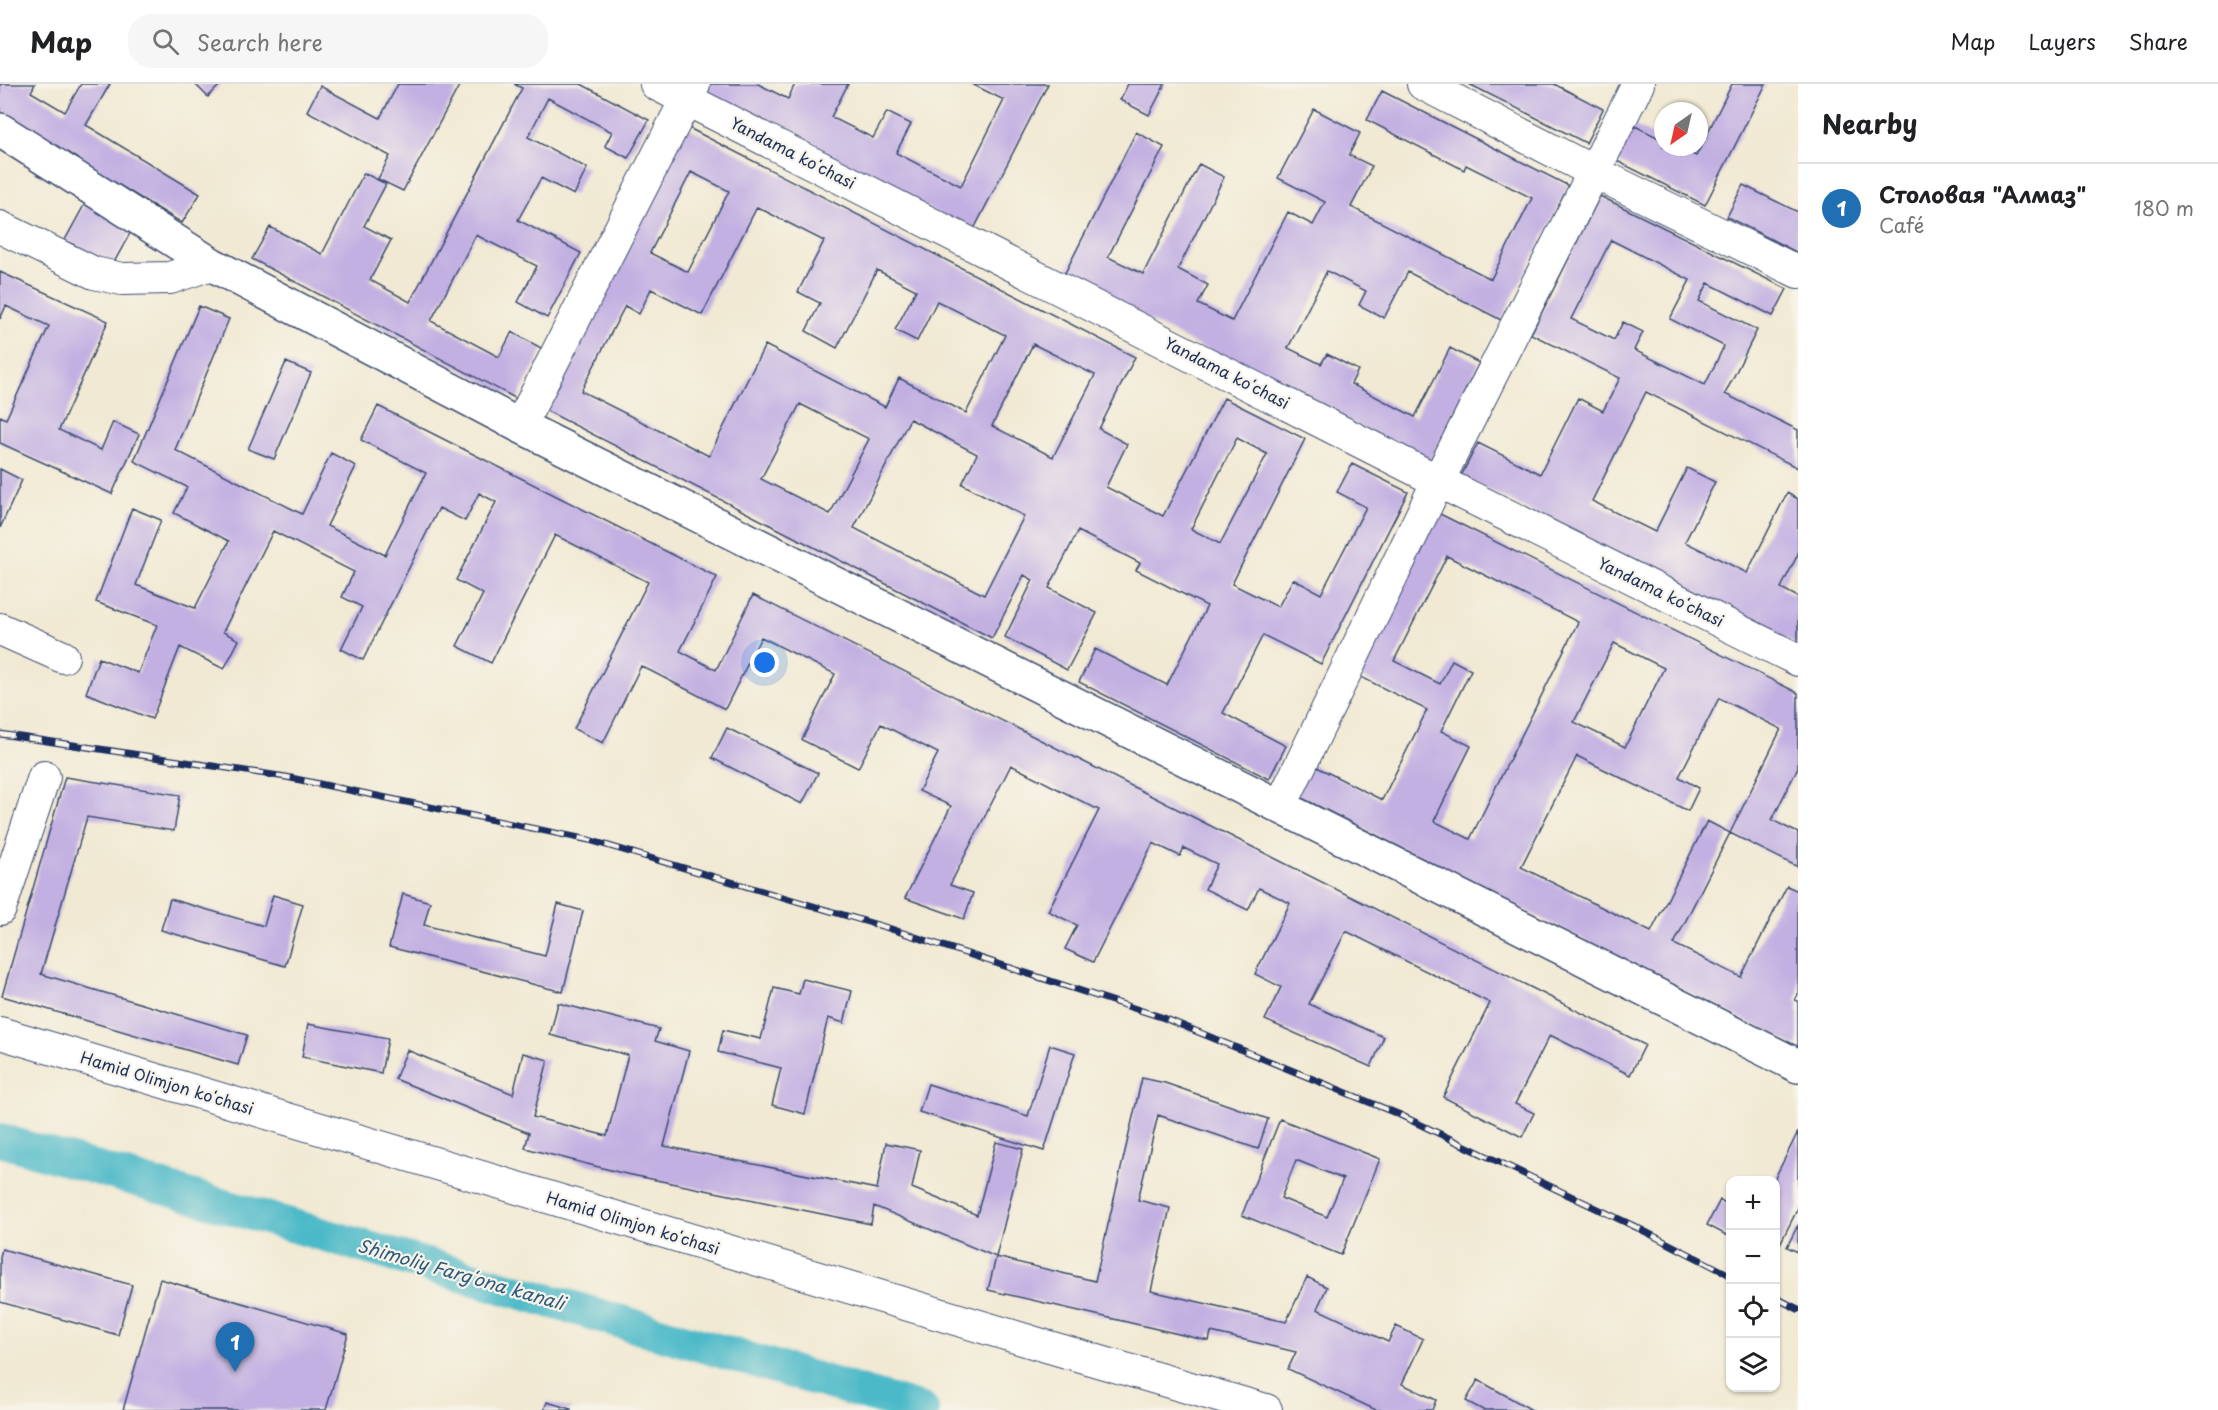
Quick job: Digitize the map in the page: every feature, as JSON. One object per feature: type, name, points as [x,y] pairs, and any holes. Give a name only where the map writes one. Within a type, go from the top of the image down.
[{"type":"street","name":"Yandama koʻchasi","points":[[657,84],[690,91],[1438,481],[1798,660]]},
{"type":"street","points":[[1423,84],[1594,172],[1798,272]]},
{"type":"street","points":[[1280,807],[1438,481],[1638,84]]},
{"type":"street","points":[[520,426],[690,91]]},
{"type":"street","points":[[0,130],[211,264],[520,426],[1798,1066]]},
{"type":"street","points":[[0,227],[94,273],[122,279],[170,278],[211,264]]},
{"type":"street","points":[[0,629],[63,657]]},
{"type":"street","points":[[0,909],[44,777]]},
{"type":"street","name":"Hamid Olimjon koʻchasi","points":[[0,1033],[1266,1410]]},
{"type":"building","points":[[0,84],[35,84],[31,92],[65,112],[81,84],[110,84],[86,125],[200,194],[182,223],[0,113]]},
{"type":"building","points":[[195,84],[221,84],[208,97]]},
{"type":"building","points":[[398,84],[460,84],[403,191],[378,179],[390,156],[307,111],[320,86],[380,118]]},
{"type":"building","points":[[514,84],[581,84],[649,120],[628,158],[605,146],[612,132],[548,98],[528,137],[587,168],[574,195],[541,178],[518,220],[581,253],[547,318],[518,302],[537,266],[476,235],[431,321],[499,357],[512,332],[543,349],[517,399],[252,259],[270,227],[322,254],[364,173],[386,184],[364,226],[391,240],[370,280],[410,302],[522,88]]},
{"type":"building","points":[[704,84],[758,84],[788,99],[795,84],[848,84],[831,117],[873,138],[887,112],[911,124],[896,153],[961,186],[1004,100],[972,84],[1048,84],[973,231],[700,92]]},
{"type":"building","points":[[1128,84],[1165,84],[1149,115],[1120,100]]},
{"type":"building","points":[[1469,84],[1554,84],[1603,109],[1586,143]]},
{"type":"building","points":[[1732,84],[1766,84],[1705,205],[1613,159],[1631,124],[1654,136],[1654,156],[1708,156],[1708,132]]},
{"type":"building","points":[[1382,91],[1569,186],[1501,320],[1408,272],[1384,318],[1359,305],[1366,291],[1327,271],[1288,348],[1321,364],[1327,354],[1358,370],[1351,384],[1415,417],[1450,348],[1479,363],[1429,463],[1063,277],[1136,132],[1164,147],[1108,257],[1143,274],[1199,164],[1224,177],[1178,269],[1208,285],[1198,304],[1232,321],[1288,212],[1313,225],[1325,202],[1278,178],[1314,109],[1360,133],[1349,155],[1372,166],[1351,207],[1491,279],[1532,198],[1466,165],[1464,170],[1367,120]]},
{"type":"building","points":[[681,124],[1135,357],[1099,429],[1127,444],[1106,487],[1163,516],[1224,398],[1305,439],[1232,584],[1278,607],[1293,579],[1321,594],[1366,507],[1337,492],[1352,464],[1408,492],[1321,664],[1263,635],[1223,713],[1286,746],[1269,779],[1079,682],[1095,649],[1167,685],[1207,606],[1136,570],[1140,563],[1078,531],[1049,588],[1097,613],[1067,670],[1005,637],[1033,580],[1024,575],[992,638],[541,408]],"holes":[[[691,172],[729,191],[688,272],[650,253]],[[757,207],[824,241],[798,292],[820,303],[806,331],[837,348],[877,270],[916,290],[895,330],[917,341],[937,301],[1005,335],[966,413],[899,378],[885,407],[765,345],[709,456],[581,391],[625,306],[639,314],[651,289],[702,315]],[[1033,344],[1095,375],[1053,457],[992,426]],[[800,404],[869,439],[830,514],[761,479]],[[910,419],[977,454],[962,484],[1024,516],[984,595],[854,528]],[[1237,438],[1267,454],[1220,544],[1191,529]]]},
{"type":"building","points":[[1743,185],[1798,212],[1798,253],[1727,217]]},
{"type":"building","points":[[1600,196],[1787,289],[1773,316],[1708,283],[1699,301],[1757,330],[1725,394],[1798,430],[1798,468],[1646,392],[1592,501],[1655,532],[1687,468],[1715,482],[1685,542],[1747,573],[1787,493],[1798,499],[1798,554],[1781,588],[1798,597],[1798,645],[1461,476],[1478,443],[1540,474],[1578,398],[1603,411],[1620,378],[1531,334]],"holes":[[[1611,240],[1690,280],[1670,319],[1724,346],[1705,385],[1634,350],[1643,332],[1623,322],[1614,340],[1571,319]]]},
{"type":"building","points":[[88,198],[135,224],[112,266],[65,240]]},
{"type":"building","points":[[0,272],[108,321],[59,430],[101,450],[113,422],[139,434],[112,494],[0,443],[0,416],[6,419],[49,326],[6,306],[0,319]]},
{"type":"building","points":[[199,306],[229,319],[175,450],[302,514],[331,453],[356,466],[327,526],[385,555],[426,473],[361,440],[378,406],[717,577],[680,651],[716,670],[753,595],[1645,1045],[1630,1075],[1550,1035],[1515,1104],[1534,1113],[1522,1137],[1443,1097],[1490,1003],[1346,931],[1309,1004],[1384,1037],[1371,1067],[1265,1020],[1281,987],[1255,974],[1290,903],[1259,888],[1248,910],[1205,889],[1217,864],[1184,848],[1180,856],[1153,843],[1093,962],[1065,949],[1077,925],[1048,911],[1099,810],[1011,765],[950,885],[973,893],[964,919],[905,898],[951,806],[919,791],[938,753],[881,724],[858,768],[802,740],[835,674],[761,637],[725,709],[641,666],[603,743],[574,729],[648,582],[555,535],[491,663],[457,646],[483,594],[456,580],[496,502],[479,493],[465,521],[439,508],[363,660],[341,649],[362,607],[342,597],[354,572],[273,531],[223,632],[239,640],[224,669],[180,647],[152,719],[86,693],[99,658],[138,673],[157,625],[96,602],[132,508],[161,520],[136,585],[195,608],[229,541],[174,513],[187,487],[134,461]]},
{"type":"building","points":[[286,362],[311,373],[274,459],[248,449]]},
{"type":"building","points":[[0,469],[22,480],[0,528]]},
{"type":"building","points":[[1434,511],[1798,693],[1798,767],[1772,820],[1798,833],[1798,867],[1730,833],[1674,944],[1741,977],[1787,886],[1798,891],[1798,994],[1795,1000],[1798,1001],[1798,1047],[1296,795],[1311,764],[1382,800],[1427,710],[1353,673]],"holes":[[[1447,556],[1578,622],[1470,839],[1434,821],[1471,746],[1441,731],[1471,670],[1452,660],[1440,684],[1394,661]],[[1614,643],[1664,668],[1625,747],[1574,722]],[[1719,698],[1781,729],[1730,833],[1707,821],[1651,932],[1521,867],[1577,756],[1688,811],[1699,788],[1679,777]]]},
{"type":"building","points":[[727,728],[818,773],[802,804],[712,758]]},
{"type":"building","points":[[65,777],[180,795],[174,831],[87,817],[41,974],[247,1035],[238,1065],[2,996]]},
{"type":"building","points":[[403,894],[430,902],[424,925],[545,956],[558,904],[583,911],[563,992],[389,947]]},
{"type":"building","points":[[273,895],[303,904],[285,966],[161,930],[170,899],[264,926]]},
{"type":"building","points":[[803,979],[852,991],[844,1023],[828,1018],[805,1114],[772,1105],[781,1068],[718,1052],[723,1030],[761,1039],[774,988],[799,994]]},
{"type":"building","points":[[558,1003],[659,1029],[655,1041],[689,1051],[664,1146],[877,1189],[886,1143],[920,1150],[912,1188],[977,1215],[996,1142],[1023,1149],[996,1257],[874,1206],[871,1224],[622,1173],[525,1148],[529,1133],[395,1079],[407,1050],[513,1094],[523,1053],[548,1060],[533,1117],[607,1136],[628,1055],[550,1035]]},
{"type":"building","points":[[308,1024],[388,1039],[381,1073],[302,1057]]},
{"type":"building","points":[[1050,1045],[1075,1053],[1044,1151],[919,1112],[928,1084],[1028,1116]]},
{"type":"building","points":[[1142,1078],[1165,1083],[1268,1119],[1258,1149],[1158,1115],[1138,1200],[1170,1208],[1151,1291],[1286,1322],[1307,1277],[1327,1287],[1317,1309],[1388,1342],[1396,1326],[1423,1339],[1402,1384],[1436,1400],[1432,1410],[1376,1410],[1288,1369],[1296,1352],[1211,1332],[1209,1341],[988,1290],[996,1257],[1095,1281]]},
{"type":"building","points":[[1280,1119],[1380,1159],[1341,1255],[1242,1215]],"holes":[[[1296,1160],[1343,1179],[1327,1217],[1281,1198]]]},
{"type":"building","points":[[1798,1132],[1798,1208],[1780,1244],[1780,1176],[1776,1176]]},
{"type":"building","points":[[1720,1200],[1726,1203],[1726,1235],[1707,1225]]},
{"type":"building","points":[[1798,1225],[1798,1252],[1787,1247]]},
{"type":"building","points":[[2,1249],[132,1285],[118,1335],[0,1302]]},
{"type":"building","points":[[160,1279],[348,1334],[326,1410],[123,1410]]},
{"type":"building","points":[[1478,1380],[1532,1410],[1483,1410],[1466,1401]]},
{"type":"building","points":[[547,1402],[571,1409],[571,1410],[544,1410]]},
{"type":"waterway","name":"Shimoliy Fargʻona kanali","points":[[0,1140],[922,1410]]},
{"type":"railway","points":[[0,734],[286,777],[589,840],[888,928],[1164,1018],[1398,1114],[1638,1228],[1726,1273]]},
{"type":"railway","points":[[1780,1300],[1798,1309]]},
{"type":"place","name":"Столовая \"Алмаз\"","points":[[235,1372]]}]
